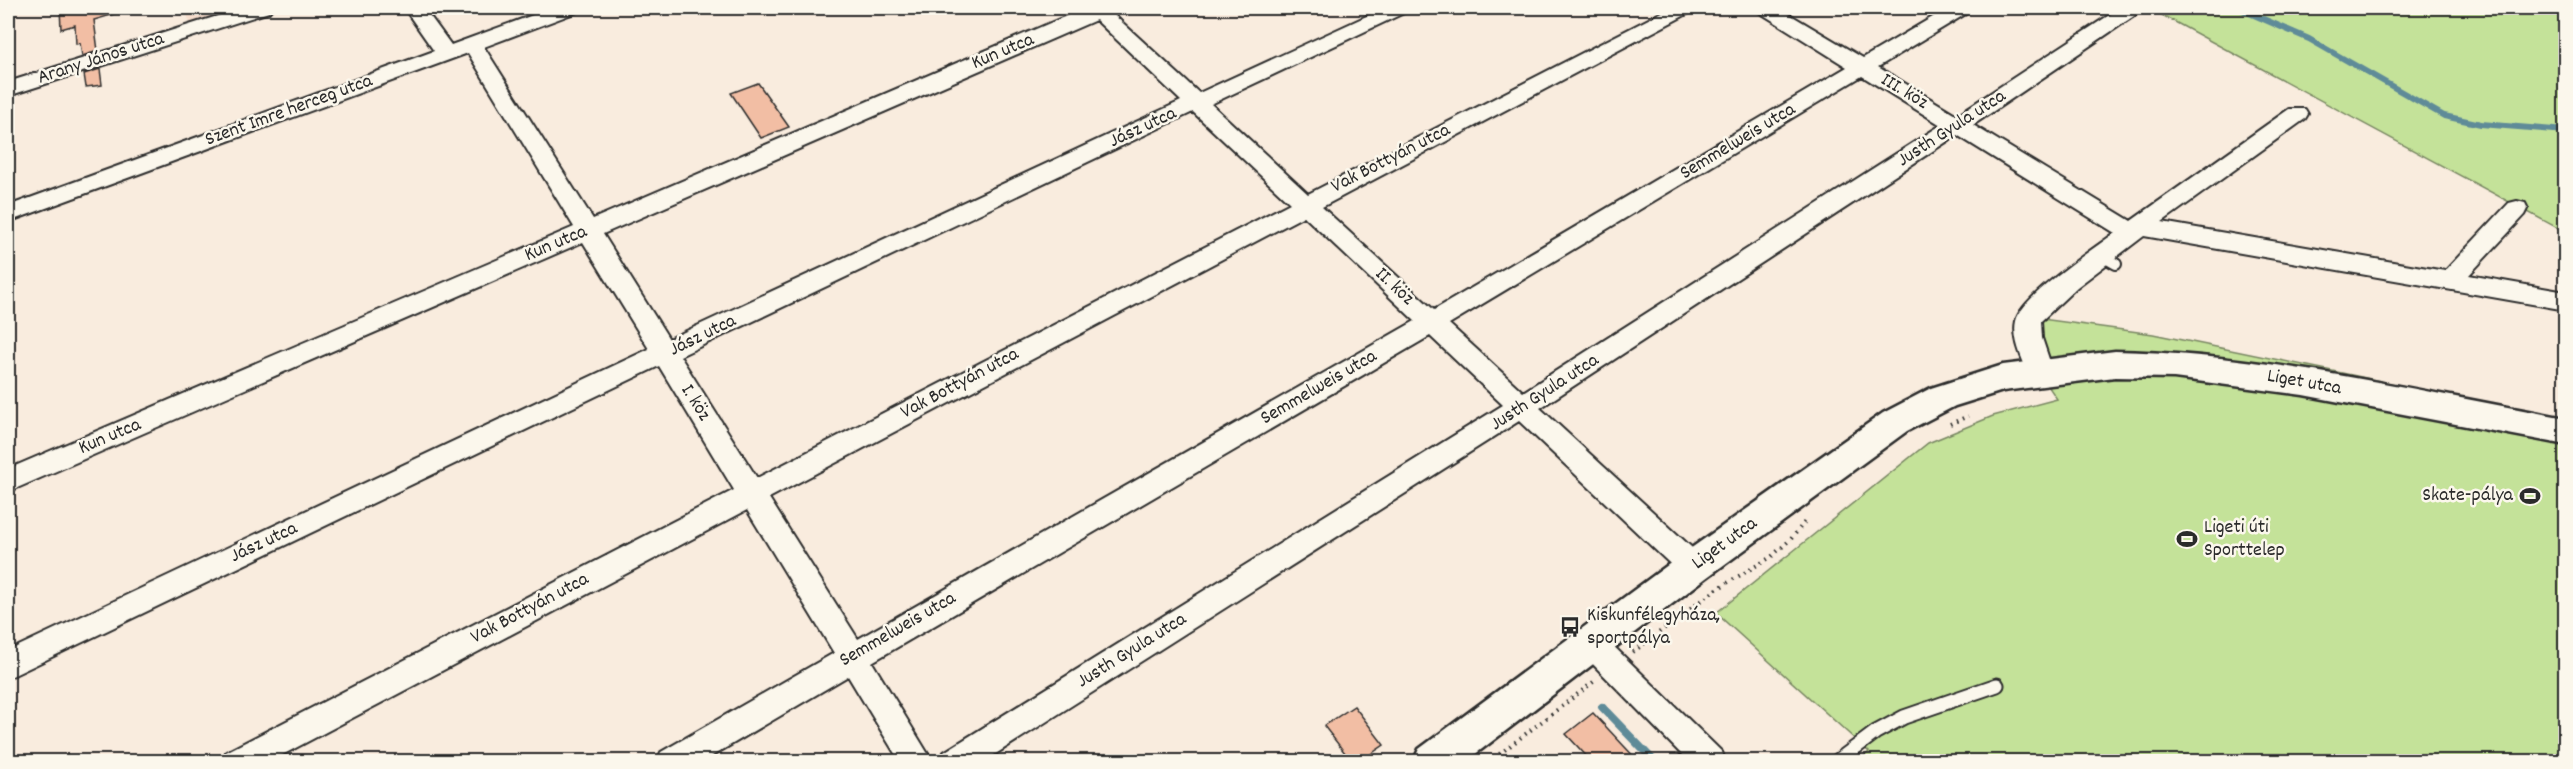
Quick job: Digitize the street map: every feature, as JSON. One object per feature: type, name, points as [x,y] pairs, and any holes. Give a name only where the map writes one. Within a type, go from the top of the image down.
[{"type":"main road","name":"Liget utca","points":[[1433,762],[1602,654],[1693,567],[1895,422],[1943,397],[2003,378],[2040,371],[2115,364],[2194,367],[2314,384],[2565,432]]},
{"type":"street","name":"Arany János utca","points":[[8,89],[262,8]]},
{"type":"street","points":[[414,8],[446,53]]},
{"type":"street","name":"Szent Imre herceg utca","points":[[8,214],[570,8]]},
{"type":"street","name":"II. köz","points":[[1099,8],[1197,103],[1693,567]]},
{"type":"street","name":"Kun utca","points":[[8,481],[1099,8]]},
{"type":"street","name":"Jász utca","points":[[8,665],[926,228],[1399,8]]},
{"type":"street","name":"Vak Bottyán utca","points":[[237,762],[1684,8]]},
{"type":"street","name":"III. köz","points":[[1766,8],[1958,125],[2137,230]]},
{"type":"street","name":"Semmelweis utca","points":[[672,762],[1432,323],[1962,8]]},
{"type":"street","name":"Justh Gyula utca","points":[[954,762],[1523,407],[1958,125],[2127,12]]},
{"type":"street","name":"I. köz","points":[[472,44],[918,762]]},
{"type":"street","points":[[2040,371],[2028,330],[2034,309],[2109,260],[2137,230],[2297,114]]},
{"type":"street","points":[[2450,281],[2517,209]]},
{"type":"street","points":[[2137,230],[2565,301]]},
{"type":"street","points":[[1602,654],[1712,762]]},
{"type":"lane","points":[[1836,762],[1876,732],[1904,717],[1997,685]]},
{"type":"path","points":[[1947,425],[1973,414]]},
{"type":"path","points":[[1489,762],[1602,654],[1771,557],[1815,513]]},
{"type":"shaded area","points":[[184,8],[254,8],[192,27]]},
{"type":"green space","points":[[2149,8],[2565,8],[2565,232]]},
{"type":"green space","name":"Ligeti úti Sporttelep","points":[[2020,316],[2153,334],[2565,419],[2565,761],[1859,761],[1869,752],[1716,613],[1928,443],[1993,416],[2057,399],[2038,371]]},
{"type":"building","points":[[60,8],[118,8],[118,13],[94,20],[98,51],[82,56],[80,43],[76,44],[75,25],[61,29]]},
{"type":"building","points":[[100,69],[102,85],[86,87],[84,74]]},
{"type":"building","points":[[758,83],[789,127],[761,138],[731,93]]},
{"type":"building","points":[[1354,706],[1384,745],[1359,762],[1352,762],[1324,726]]},
{"type":"building","points":[[1593,713],[1639,762],[1592,762],[1566,734]]},
{"type":"waterway","points":[[2238,8],[2309,39],[2444,116],[2481,124],[2566,131]]},
{"type":"waterway","points":[[1602,707],[1655,762]]},
{"type":"place","name":"Skate-pálya","points":[[2530,496]]},
{"type":"place","name":"Ligeti úti Sporttelep","points":[[2187,539]]},
{"type":"place","name":"Kiskunfélegyháza, sportpálya","points":[[1570,627]]}]
